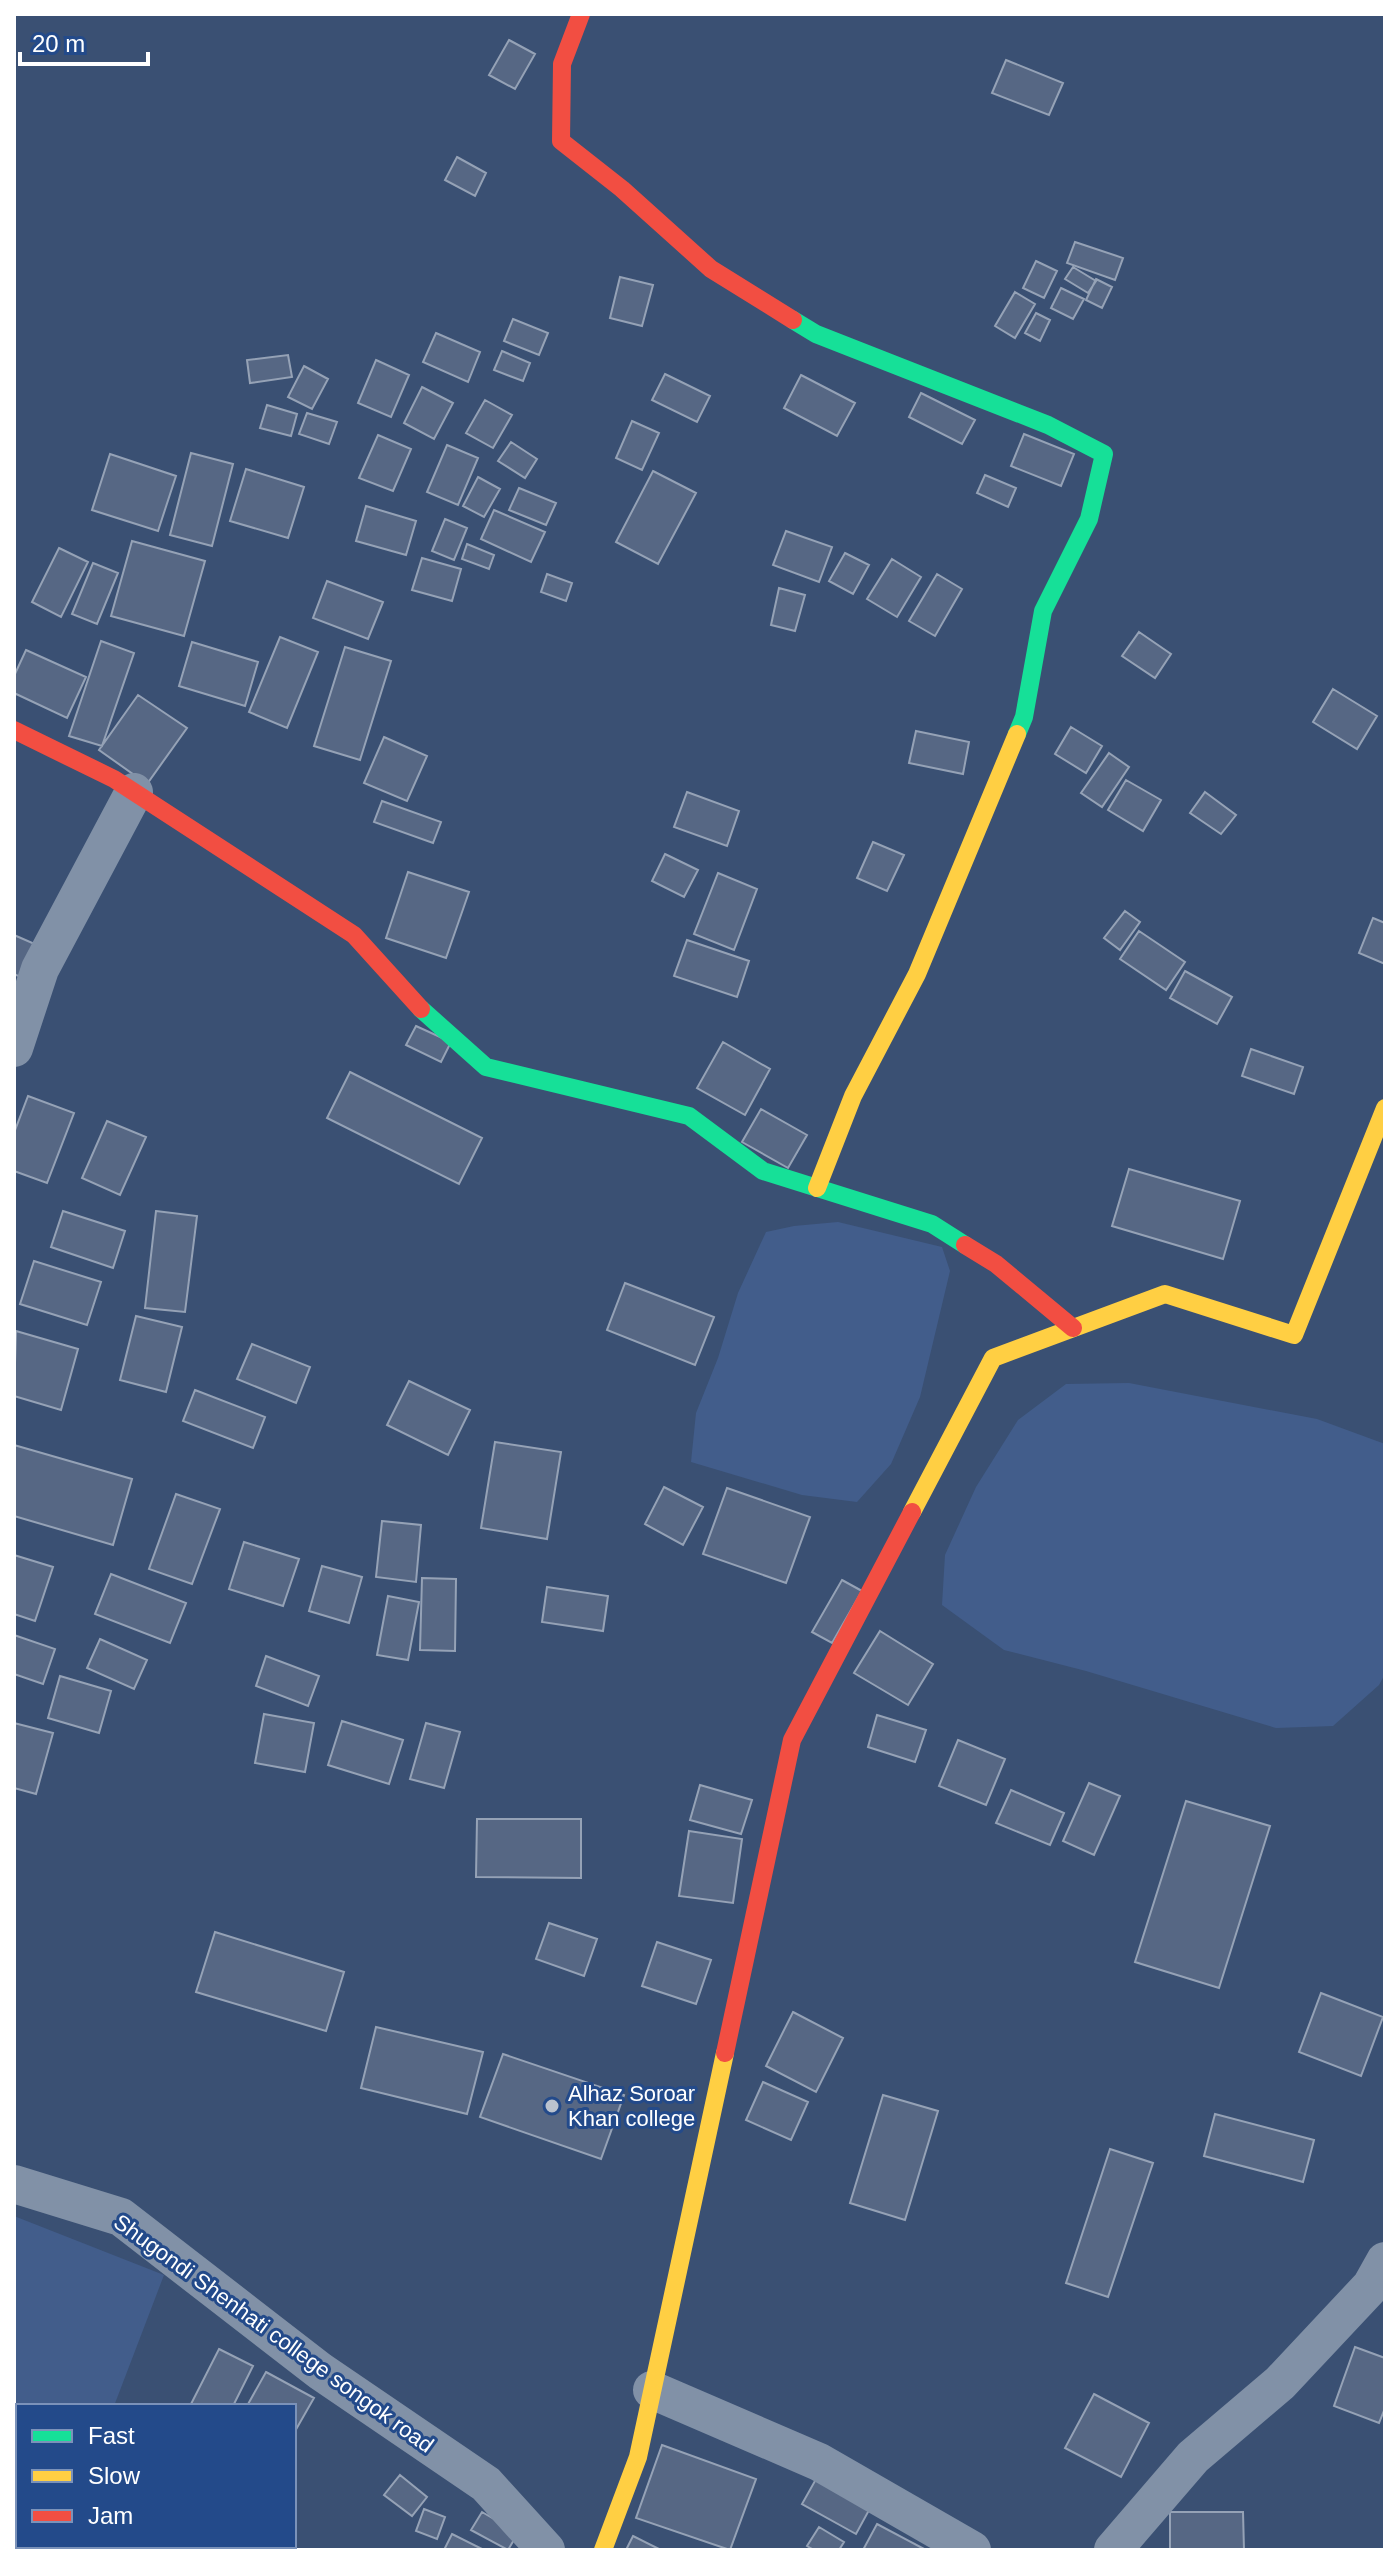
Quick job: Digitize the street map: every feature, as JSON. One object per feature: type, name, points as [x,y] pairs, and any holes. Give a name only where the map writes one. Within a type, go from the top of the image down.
[{"type":"street","points":[[581,14],[562,64],[561,141],[622,189],[711,269],[816,334],[1048,425],[1104,454],[1089,519],[1043,611],[1024,717],[917,974],[853,1096],[817,1188]]},
{"type":"street","points":[[14,730],[114,779],[354,935],[416,1004],[486,1067],[689,1116],[763,1171],[932,1224],[996,1264],[1073,1328]]},
{"type":"street","points":[[14,1048],[40,969],[134,792]]},
{"type":"street","points":[[603,2550],[638,2457],[792,1740],[993,1358],[1165,1294],[1294,1335],[1385,1108]]},
{"type":"street","name":"Shugondi Shenhati college songok road","points":[[14,2184],[121,2217],[320,2371],[486,2484],[546,2550]]},
{"type":"street","points":[[1113,2550],[1193,2457],[1280,2383],[1371,2286],[1385,2261]]},
{"type":"street","points":[[652,2390],[819,2462],[972,2550]]},
{"type":"water","points":[[838,1222],[942,1247],[950,1271],[920,1397],[891,1464],[857,1502],[802,1495],[691,1462],[696,1413],[718,1358],[738,1293],[766,1232]]},
{"type":"water","points":[[1129,1383],[1317,1419],[1385,1444],[1385,1674],[1379,1685],[1333,1726],[1276,1728],[1086,1671],[1004,1650],[942,1605],[945,1555],[976,1487],[1018,1420],[1066,1384]]},
{"type":"water","points":[[14,2216],[164,2275],[115,2404],[16,2404],[14,2476]]},
{"type":"building","points":[[509,40],[535,54],[515,89],[489,75]]},
{"type":"building","points":[[1006,60],[1063,83],[1049,115],[992,93]]},
{"type":"building","points":[[457,157],[486,173],[475,196],[445,180]]},
{"type":"building","points":[[1075,242],[1123,258],[1115,280],[1067,263]]},
{"type":"building","points":[[1036,261],[1057,271],[1044,298],[1023,288]]},
{"type":"building","points":[[1073,267],[1096,281],[1088,293],[1065,279]]},
{"type":"building","points":[[620,277],[653,285],[642,326],[610,318]]},
{"type":"building","points":[[1096,279],[1112,287],[1102,308],[1086,300]]},
{"type":"building","points":[[1061,288],[1084,299],[1073,319],[1051,308]]},
{"type":"building","points":[[1015,292],[1035,304],[1015,338],[995,326]]},
{"type":"building","points":[[1036,313],[1050,320],[1040,341],[1025,333]]},
{"type":"building","points":[[513,319],[548,333],[539,355],[504,341]]},
{"type":"building","points":[[436,333],[480,352],[468,382],[423,362]]},
{"type":"building","points":[[502,351],[530,363],[523,381],[494,370]]},
{"type":"building","points":[[288,355],[292,377],[250,383],[247,360]]},
{"type":"building","points":[[376,360],[409,375],[391,417],[358,403]]},
{"type":"building","points":[[304,366],[328,379],[312,409],[288,397]]},
{"type":"building","points":[[665,374],[710,396],[697,422],[652,400]]},
{"type":"building","points":[[801,375],[855,403],[837,436],[784,408]]},
{"type":"building","points":[[422,387],[453,403],[434,439],[404,423]]},
{"type":"building","points":[[921,393],[975,420],[962,444],[909,417]]},
{"type":"building","points":[[485,400],[512,415],[493,448],[466,433]]},
{"type":"building","points":[[267,405],[297,414],[291,436],[260,428]]},
{"type":"building","points":[[307,413],[337,422],[329,444],[299,434]]},
{"type":"building","points":[[632,421],[659,433],[642,470],[616,458]]},
{"type":"building","points":[[1024,434],[1074,454],[1061,486],[1011,466]]},
{"type":"building","points":[[378,435],[411,449],[393,491],[359,478]]},
{"type":"building","points":[[511,442],[537,459],[525,478],[498,461]]},
{"type":"building","points":[[447,445],[478,458],[458,505],[427,492]]},
{"type":"building","points":[[191,453],[233,464],[212,546],[170,535]]},
{"type":"building","points":[[110,454],[176,476],[158,531],[92,510]]},
{"type":"building","points":[[246,469],[304,487],[288,538],[230,521]]},
{"type":"building","points":[[653,471],[696,493],[658,564],[616,542]]},
{"type":"building","points":[[985,475],[1016,488],[1008,507],[977,493]]},
{"type":"building","points":[[478,477],[500,489],[484,517],[463,506]]},
{"type":"building","points":[[519,488],[556,503],[546,525],[509,510]]},
{"type":"building","points":[[366,506],[416,521],[406,555],[356,541]]},
{"type":"building","points":[[494,510],[545,532],[531,562],[481,539]]},
{"type":"building","points":[[445,519],[467,528],[454,560],[432,551]]},
{"type":"building","points":[[786,531],[832,547],[819,582],[773,565]]},
{"type":"building","points":[[132,541],[205,561],[184,636],[111,616]]},
{"type":"building","points":[[467,544],[494,555],[489,569],[462,559]]},
{"type":"building","points":[[59,548],[88,562],[61,617],[32,602]]},
{"type":"building","points":[[845,553],[869,565],[853,594],[829,581]]},
{"type":"building","points":[[422,558],[461,569],[452,601],[412,590]]},
{"type":"building","points":[[892,559],[921,577],[897,617],[867,599]]},
{"type":"building","points":[[93,563],[118,573],[97,624],[72,614]]},
{"type":"building","points":[[547,574],[572,583],[566,601],[541,592]]},
{"type":"building","points":[[937,574],[962,589],[935,636],[909,621]]},
{"type":"building","points":[[327,581],[383,602],[368,639],[313,618]]},
{"type":"building","points":[[779,588],[805,595],[795,631],[771,625]]},
{"type":"building","points":[[1139,632],[1171,654],[1155,678],[1122,656]]},
{"type":"building","points":[[280,637],[318,652],[287,728],[249,712]]},
{"type":"building","points":[[101,641],[134,653],[102,746],[69,736]]},
{"type":"building","points":[[192,642],[258,662],[245,706],[179,686]]},
{"type":"building","points":[[345,647],[391,661],[360,760],[314,746]]},
{"type":"building","points":[[26,650],[86,677],[67,718],[14,693],[14,676]]},
{"type":"building","points":[[1333,689],[1377,716],[1357,749],[1313,722]]},
{"type":"building","points":[[138,695],[187,728],[147,784],[99,750]]},
{"type":"building","points":[[1071,727],[1102,746],[1086,773],[1055,754]]},
{"type":"building","points":[[916,731],[969,742],[963,774],[909,763]]},
{"type":"building","points":[[384,737],[427,756],[407,801],[364,783]]},
{"type":"building","points":[[1109,753],[1129,767],[1102,807],[1081,793]]},
{"type":"building","points":[[1126,780],[1161,800],[1143,831],[1108,810]]},
{"type":"building","points":[[687,792],[739,811],[727,846],[674,827]]},
{"type":"building","points":[[1205,792],[1236,815],[1221,834],[1190,813]]},
{"type":"building","points":[[382,801],[441,822],[433,843],[374,822]]},
{"type":"building","points":[[873,842],[904,855],[887,891],[857,878]]},
{"type":"building","points":[[665,854],[698,870],[684,897],[652,881]]},
{"type":"building","points":[[408,872],[469,892],[446,958],[386,938]]},
{"type":"building","points":[[718,873],[757,889],[734,950],[694,934]]},
{"type":"building","points":[[1125,911],[1140,922],[1120,950],[1104,938]]},
{"type":"building","points":[[1373,918],[1385,923],[1385,964],[1359,953]]},
{"type":"building","points":[[1139,931],[1185,962],[1166,990],[1120,959]]},
{"type":"building","points":[[14,935],[37,945],[22,978],[14,974]]},
{"type":"building","points":[[687,940],[749,961],[737,997],[674,976]]},
{"type":"building","points":[[1185,971],[1232,997],[1217,1024],[1170,998]]},
{"type":"building","points":[[416,1026],[451,1042],[441,1062],[406,1045]]},
{"type":"building","points":[[723,1042],[770,1069],[745,1115],[697,1088]]},
{"type":"building","points":[[1251,1049],[1303,1067],[1294,1094],[1242,1076]]},
{"type":"building","points":[[350,1072],[482,1138],[459,1184],[327,1118]]},
{"type":"building","points":[[28,1096],[74,1113],[47,1183],[14,1171],[14,1133]]},
{"type":"building","points":[[761,1109],[807,1135],[788,1168],[742,1142]]},
{"type":"building","points":[[107,1121],[146,1137],[120,1195],[82,1178]]},
{"type":"building","points":[[1129,1169],[1240,1201],[1223,1259],[1112,1226]]},
{"type":"building","points":[[63,1211],[125,1231],[113,1268],[51,1247]]},
{"type":"building","points":[[156,1211],[197,1216],[185,1312],[145,1308]]},
{"type":"building","points":[[34,1261],[101,1282],[87,1325],[20,1304]]},
{"type":"building","points":[[625,1283],[714,1317],[695,1365],[607,1330]]},
{"type":"building","points":[[136,1316],[182,1327],[166,1392],[120,1380]]},
{"type":"building","points":[[16,1331],[78,1349],[61,1410],[14,1396]]},
{"type":"building","points":[[252,1344],[310,1367],[296,1403],[237,1379]]},
{"type":"building","points":[[409,1381],[470,1410],[448,1455],[387,1425]]},
{"type":"building","points":[[195,1390],[265,1417],[253,1448],[183,1421]]},
{"type":"building","points":[[495,1442],[561,1452],[547,1539],[481,1528]]},
{"type":"building","points":[[14,1445],[132,1479],[113,1545],[14,1516]]},
{"type":"building","points":[[664,1487],[703,1507],[683,1545],[645,1524]]},
{"type":"building","points":[[727,1488],[810,1517],[786,1583],[703,1554]]},
{"type":"building","points":[[176,1494],[220,1509],[192,1584],[149,1569]]},
{"type":"building","points":[[382,1521],[421,1525],[416,1582],[376,1577]]},
{"type":"building","points":[[244,1542],[299,1559],[283,1606],[229,1589]]},
{"type":"building","points":[[14,1555],[53,1567],[35,1621],[14,1614]]},
{"type":"building","points":[[322,1566],[362,1577],[349,1623],[309,1611]]},
{"type":"building","points":[[111,1574],[186,1603],[170,1643],[95,1614]]},
{"type":"building","points":[[422,1578],[456,1579],[455,1651],[420,1650]]},
{"type":"building","points":[[842,1580],[862,1591],[832,1643],[812,1632]]},
{"type":"building","points":[[547,1587],[608,1596],[603,1631],[542,1622]]},
{"type":"building","points":[[388,1596],[419,1602],[408,1660],[377,1655]]},
{"type":"building","points":[[880,1631],[933,1664],[908,1705],[854,1673]]},
{"type":"building","points":[[14,1635],[55,1649],[43,1684],[14,1674]]},
{"type":"building","points":[[100,1639],[147,1660],[134,1689],[87,1668]]},
{"type":"building","points":[[266,1656],[319,1676],[308,1706],[256,1686]]},
{"type":"building","points":[[60,1676],[111,1691],[99,1733],[48,1718]]},
{"type":"building","points":[[264,1714],[314,1723],[305,1772],[255,1763]]},
{"type":"building","points":[[877,1715],[926,1730],[915,1762],[868,1747]]},
{"type":"building","points":[[342,1721],[403,1740],[389,1784],[328,1765]]},
{"type":"building","points":[[14,1723],[53,1733],[36,1794],[14,1788]]},
{"type":"building","points":[[426,1723],[460,1732],[444,1788],[410,1779]]},
{"type":"building","points":[[958,1740],[1005,1759],[986,1805],[939,1786]]},
{"type":"building","points":[[1089,1783],[1120,1796],[1094,1855],[1063,1841]]},
{"type":"building","points":[[700,1785],[752,1800],[741,1834],[690,1820]]},
{"type":"building","points":[[1011,1790],[1064,1813],[1050,1845],[996,1823]]},
{"type":"building","points":[[1186,1801],[1270,1826],[1219,1988],[1135,1962]]},
{"type":"building","points":[[477,1819],[581,1819],[581,1878],[476,1877]]},
{"type":"building","points":[[689,1831],[742,1839],[733,1903],[679,1896]]},
{"type":"building","points":[[549,1923],[597,1939],[584,1976],[536,1959]]},
{"type":"building","points":[[215,1932],[344,1972],[326,2031],[196,1992]]},
{"type":"building","points":[[657,1942],[711,1960],[696,2004],[642,1986]]},
{"type":"building","points":[[1321,1993],[1383,2017],[1361,2076],[1299,2052]]},
{"type":"building","points":[[793,2012],[843,2038],[816,2092],[766,2066]]},
{"type":"building","points":[[376,2027],[483,2052],[467,2114],[361,2088]]},
{"type":"building","name":"Alhaz Soroar Khan college","points":[[503,2054],[624,2095],[601,2159],[480,2117]]},
{"type":"building","points":[[763,2082],[808,2102],[791,2140],[746,2120]]},
{"type":"building","points":[[883,2095],[938,2111],[905,2220],[850,2203]]},
{"type":"building","points":[[1215,2114],[1314,2140],[1303,2182],[1204,2156]]},
{"type":"building","points":[[1110,2149],[1153,2163],[1108,2297],[1066,2283]]},
{"type":"building","points":[[1355,2347],[1385,2358],[1385,2408],[1379,2423],[1334,2406]]},
{"type":"building","points":[[219,2349],[253,2366],[234,2404],[191,2404]]},
{"type":"building","points":[[266,2372],[314,2398],[296,2430],[296,2404],[248,2404]]},
{"type":"building","points":[[1094,2394],[1149,2423],[1121,2477],[1065,2448]]},
{"type":"building","points":[[662,2445],[756,2479],[730,2550],[636,2518]]},
{"type":"building","points":[[820,2472],[874,2501],[856,2534],[802,2504]]},
{"type":"building","points":[[400,2475],[427,2497],[412,2516],[384,2495]]},
{"type":"building","points":[[424,2509],[445,2517],[437,2539],[416,2531]]},
{"type":"building","points":[[482,2512],[518,2533],[508,2550],[471,2530]]},
{"type":"building","points":[[1170,2512],[1243,2512],[1244,2550],[1170,2550]]},
{"type":"building","points":[[877,2524],[926,2550],[863,2550]]},
{"type":"building","points":[[819,2527],[844,2542],[839,2550],[814,2550],[807,2546]]},
{"type":"building","points":[[452,2534],[484,2550],[444,2550]]},
{"type":"building","points":[[633,2536],[661,2550],[626,2550]]},
{"type":"traffic: fast","points":[[793,320],[816,334],[1048,425],[1104,454],[1089,519],[1043,611],[1024,717],[1017,734]]},
{"type":"traffic: fast","points":[[421,1009],[486,1067],[689,1116],[763,1171],[932,1224],[965,1245]]},
{"type":"traffic: slow","points":[[817,1188],[853,1096],[917,974],[1017,734]]},
{"type":"traffic: slow","points":[[912,1512],[993,1358],[1165,1294],[1294,1335],[1385,1108]]},
{"type":"traffic: slow","points":[[603,2550],[638,2457],[725,2053]]},
{"type":"traffic: jam","points":[[581,14],[562,64],[561,141],[622,189],[711,269],[793,320]]},
{"type":"traffic: jam","points":[[14,730],[114,779],[354,935],[421,1009]]},
{"type":"traffic: jam","points":[[965,1245],[996,1264],[1073,1328]]},
{"type":"traffic: jam","points":[[725,2053],[792,1740],[912,1512]]},
{"type":"place","name":"Alhaz Soroar Khan college","points":[[552,2106]]}]
